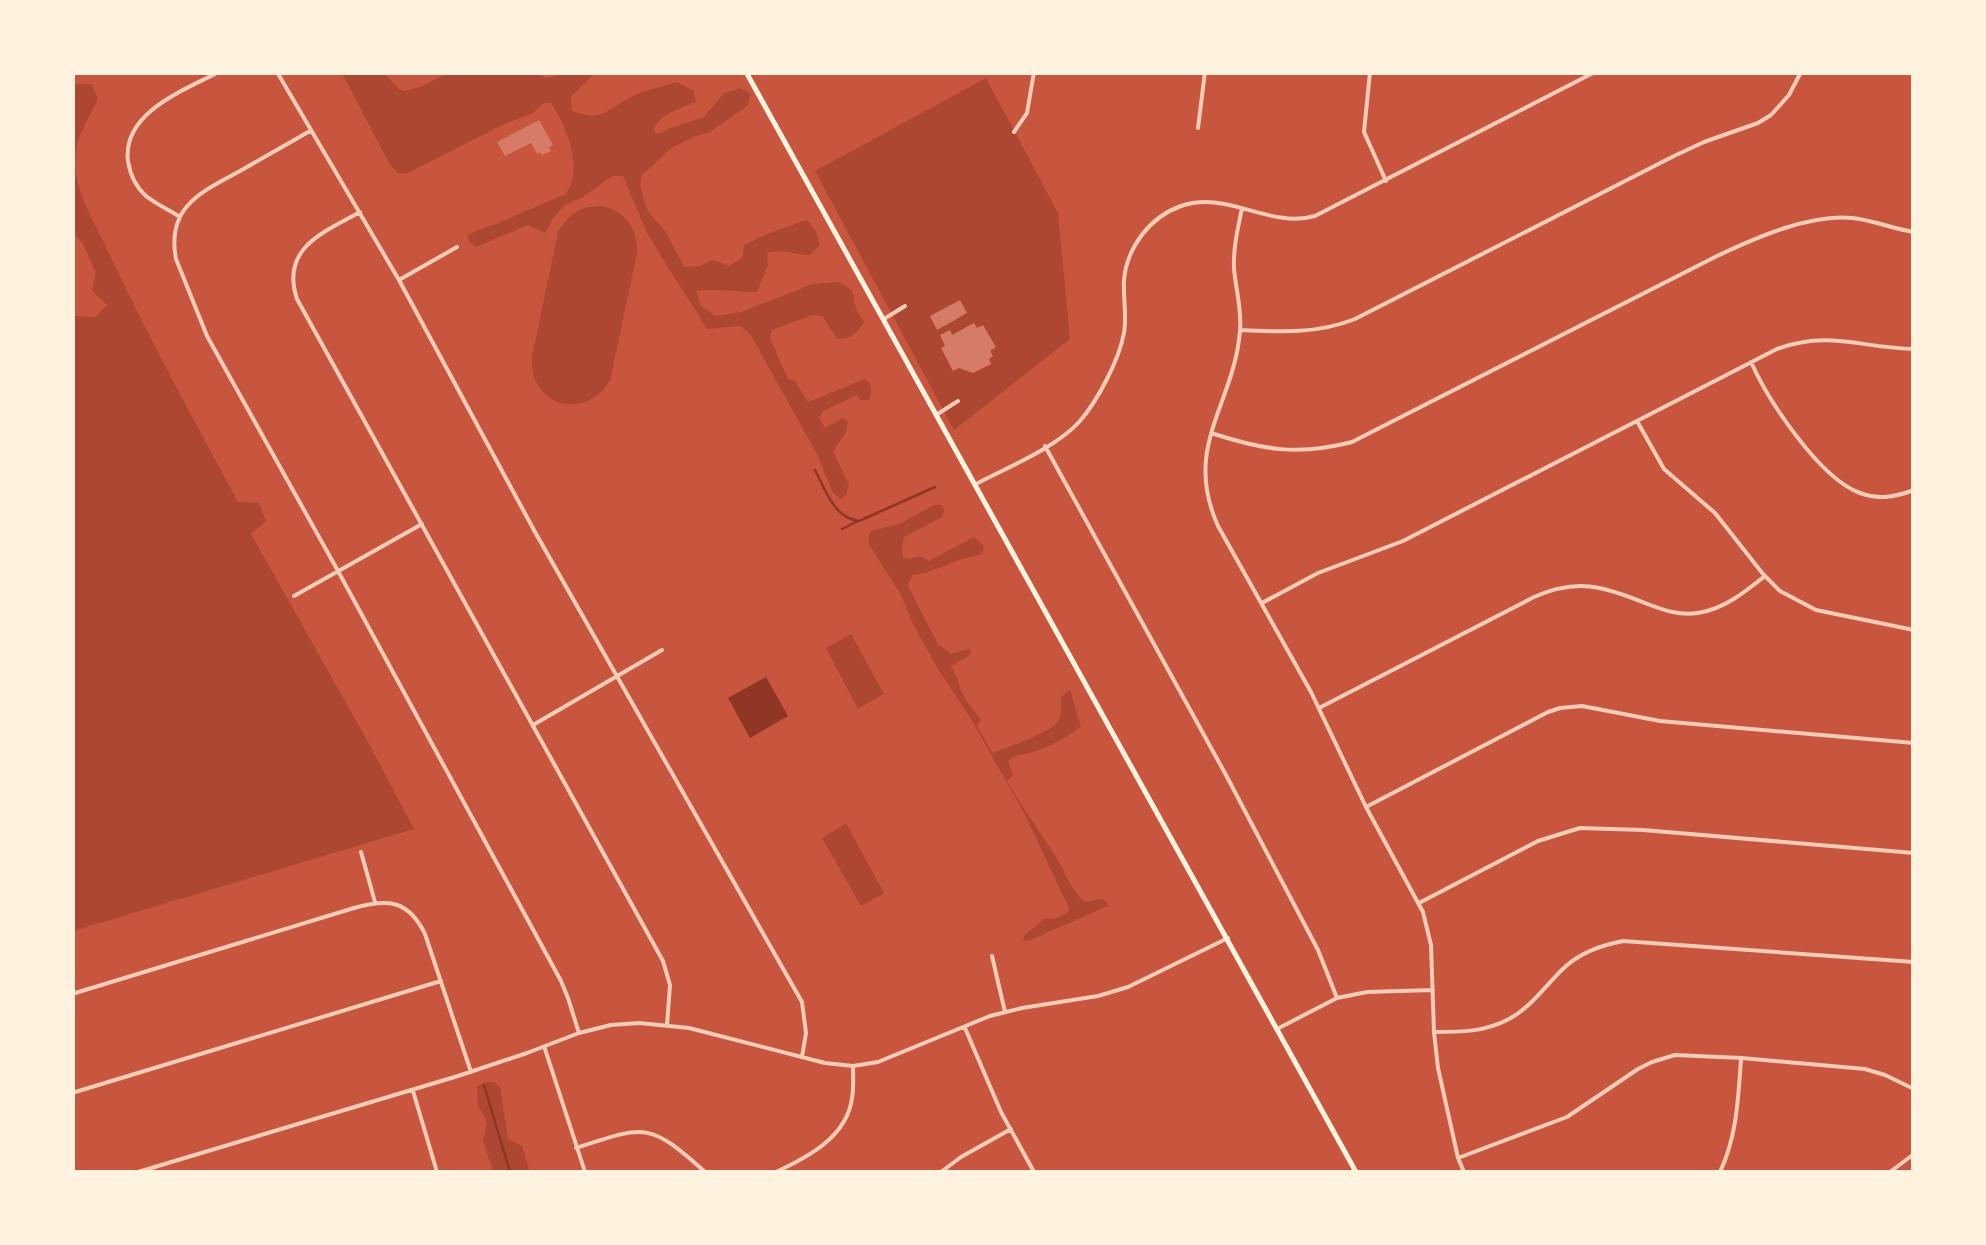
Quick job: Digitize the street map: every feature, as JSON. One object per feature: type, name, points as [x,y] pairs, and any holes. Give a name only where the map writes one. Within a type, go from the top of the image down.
[{"type":"main road","points":[[746,72],[1228,938],[1352,1171]]},
{"type":"street","points":[[180,217],[136,184],[129,166],[130,141],[136,124],[148,112],[219,72]]},
{"type":"street","points":[[277,72],[399,280],[526,516],[802,1002],[806,1032],[802,1057]]},
{"type":"street","points":[[1014,132],[1026,113],[1034,72]]},
{"type":"street","points":[[1198,128],[1205,72]]},
{"type":"street","points":[[1370,72],[1364,132],[1386,180]]},
{"type":"street","points":[[975,484],[1046,446],[1079,422],[1112,367],[1124,332],[1128,262],[1143,232],[1172,210],[1195,202],[1221,202],[1283,220],[1303,220],[1595,72]]},
{"type":"street","points":[[1240,330],[1300,332],[1355,319],[1674,156],[1758,123],[1786,99],[1801,72]]},
{"type":"street","points":[[1887,72],[1914,73]]},
{"type":"street","points":[[312,130],[190,201],[174,234],[178,267],[207,336],[561,981],[579,1033]]},
{"type":"street","points":[[1242,208],[1234,250],[1240,330],[1205,460],[1208,502],[1419,903],[1431,945],[1438,1068],[1464,1172]]},
{"type":"street","points":[[360,212],[302,249],[294,269],[294,289],[663,961],[670,985],[667,1025]]},
{"type":"street","points":[[1211,433],[1283,451],[1316,450],[1352,442],[1763,236],[1832,218],[1864,220],[1914,232]]},
{"type":"street","points":[[399,280],[456,247]]},
{"type":"street","points":[[883,319],[906,306]]},
{"type":"street","points":[[1262,604],[1318,573],[1403,541],[1777,348],[1812,339],[1914,349]]},
{"type":"street","points":[[1751,362],[1788,426],[1842,482],[1876,497],[1898,496],[1914,490]]},
{"type":"street","points":[[936,414],[958,401]]},
{"type":"street","points":[[1637,420],[1664,470],[1715,514],[1765,576],[1789,598],[1816,610],[1914,630]]},
{"type":"street","points":[[1046,446],[1226,775],[1318,950],[1337,998]]},
{"type":"street","points":[[294,596],[422,524]]},
{"type":"street","points":[[1319,708],[1559,587],[1599,587],[1667,612],[1692,614],[1723,606],[1765,576]]},
{"type":"street","points":[[532,725],[662,650]]},
{"type":"street","points":[[1366,807],[1548,712],[1570,706],[1660,721],[1914,743]]},
{"type":"street","points":[[1419,903],[1538,841],[1580,828],[1914,853]]},
{"type":"street","points":[[361,852],[375,902]]},
{"type":"street","points":[[72,994],[375,902],[395,904],[415,917],[426,934],[471,1072]]},
{"type":"street","points":[[138,1172],[471,1072],[611,1025],[667,1025],[709,1032],[826,1063],[853,1066],[891,1058],[1005,1012],[1128,988],[1228,938]]},
{"type":"street","points":[[1434,1032],[1482,1030],[1507,1020],[1574,960],[1622,940],[1914,962]]},
{"type":"street","points":[[992,956],[1005,1012]]},
{"type":"street","points":[[72,1092],[440,980]]},
{"type":"street","points":[[1277,1029],[1337,998],[1366,992],[1433,990]]},
{"type":"street","points":[[964,1026],[1001,1112],[1034,1172]]},
{"type":"street","points":[[544,1046],[585,1172]]},
{"type":"street","points":[[1458,1158],[1567,1117],[1638,1069],[1687,1054],[1865,1069],[1914,1089]]},
{"type":"street","points":[[1720,1172],[1736,1124],[1742,1058]]},
{"type":"street","points":[[776,1172],[816,1150],[839,1129],[851,1103],[853,1066]]},
{"type":"street","points":[[413,1090],[438,1172]]},
{"type":"street","points":[[941,1172],[1011,1129]]},
{"type":"street","points":[[576,1148],[615,1135],[648,1132],[668,1141],[704,1172]]},
{"type":"street","points":[[1890,1172],[1914,1154]]},
{"type":"shaded area","points":[[342,73],[384,73],[405,91],[448,73],[536,73],[546,78],[594,73],[571,97],[572,111],[591,115],[604,113],[642,92],[677,82],[694,91],[696,102],[663,118],[654,127],[658,134],[704,117],[724,93],[740,88],[751,94],[747,106],[710,132],[670,149],[642,175],[640,185],[648,212],[666,232],[684,267],[713,260],[729,266],[743,257],[744,245],[769,233],[807,220],[814,229],[819,246],[810,255],[767,253],[768,265],[757,292],[696,291],[701,306],[716,316],[741,312],[813,284],[839,282],[852,290],[864,322],[853,335],[837,339],[822,316],[812,315],[772,330],[770,338],[788,379],[795,381],[808,402],[865,379],[869,384],[869,400],[861,400],[857,395],[823,411],[819,418],[825,428],[843,418],[848,422],[833,451],[849,485],[846,495],[840,499],[832,491],[817,454],[750,334],[740,326],[707,329],[648,235],[623,176],[612,176],[565,205],[545,233],[528,225],[476,247],[471,243],[467,236],[472,233],[566,194],[573,178],[573,159],[565,129],[551,103],[544,103],[533,113],[406,174],[398,173],[390,165]]},
{"type":"shaded area","points":[[986,78],[1058,213],[1070,339],[954,430],[815,171]]},
{"type":"shaded area","points":[[92,84],[98,99],[77,145],[75,163],[86,207],[238,502],[259,503],[266,521],[251,534],[414,829],[73,931],[73,316],[95,317],[107,305],[92,291],[96,273],[73,232],[72,87]]},
{"type":"shaded area","points":[[602,206],[629,222],[637,244],[610,381],[586,401],[560,403],[539,387],[532,357],[558,232],[576,212]]},
{"type":"shaded area","points":[[941,505],[942,517],[904,537],[903,557],[929,561],[974,537],[984,550],[980,555],[912,575],[908,586],[938,644],[951,654],[969,649],[971,652],[951,666],[965,699],[981,720],[977,726],[992,753],[1053,726],[1060,715],[1061,697],[1070,690],[1081,727],[1008,761],[1013,775],[1007,781],[1075,892],[1085,902],[1102,899],[1108,906],[1028,941],[1023,940],[1024,936],[1044,919],[1058,918],[1069,908],[1024,813],[938,669],[868,538],[871,531],[899,524]]},
{"type":"shaded area","points":[[851,634],[884,694],[858,709],[826,648]]},
{"type":"shaded area","points":[[766,677],[788,716],[750,738],[728,698]]},
{"type":"shaded area","points":[[846,823],[884,893],[861,906],[822,838]]},
{"type":"shaded area","points":[[486,1082],[500,1087],[508,1139],[522,1146],[530,1172],[493,1172],[483,1140],[487,1122],[478,1105],[477,1087]]},
{"type":"building","points":[[539,120],[553,145],[549,147],[551,151],[537,154],[531,143],[505,156],[497,142]]},
{"type":"building","points":[[960,300],[967,313],[937,330],[930,316]]},
{"type":"building","points":[[974,323],[977,328],[983,325],[996,347],[990,351],[991,364],[973,373],[959,368],[953,371],[941,348],[945,346],[940,335],[950,330],[952,335]]},
{"type":"waterway","points":[[815,470],[837,509],[859,521],[935,487]]},
{"type":"waterway","points":[[842,529],[858,521]]},
{"type":"waterway","points":[[484,1085],[510,1172]]}]
